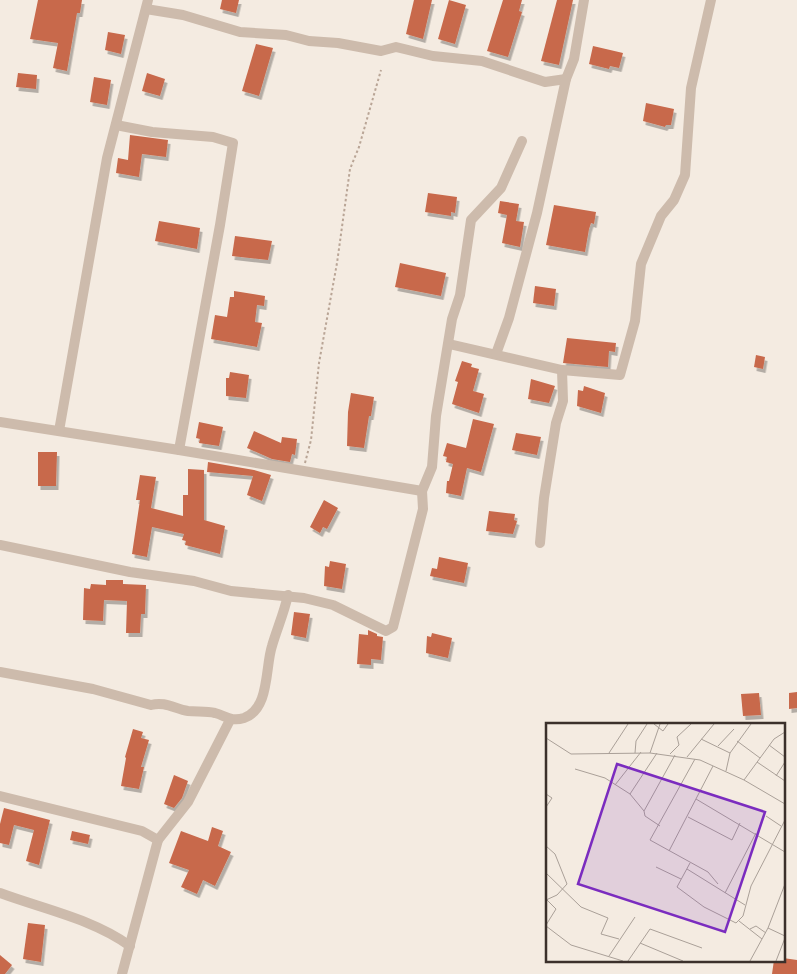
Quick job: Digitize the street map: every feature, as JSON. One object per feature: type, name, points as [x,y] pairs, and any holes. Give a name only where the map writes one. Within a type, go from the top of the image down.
[{"type":"street","points":[[496,354],[509,318],[537,213],[566,79],[574,58],[584,0]]},
{"type":"street","points":[[449,344],[562,370],[620,375],[635,321],[641,264],[661,216],[674,200],[685,175],[691,88],[711,0]]},
{"type":"street","points":[[59,431],[107,158],[147,5],[240,32],[286,35],[309,41],[338,43],[381,51],[396,47],[433,56],[482,61],[545,82],[566,79]]},
{"type":"street","points":[[116,125],[152,132],[213,137],[233,144],[179,450]]},
{"type":"street","points":[[0,545],[130,572],[194,581],[230,591],[288,595],[333,605],[386,631],[393,627],[423,509],[422,491],[432,467],[436,416],[452,320],[460,295],[471,220],[501,188],[522,141]]},
{"type":"street","points":[[540,543],[544,498],[556,424],[563,401],[562,370]]},
{"type":"street","points":[[0,422],[304,470],[422,491]]},
{"type":"street","points":[[0,672],[93,689],[151,705],[160,702],[188,710],[217,713],[230,720],[250,715],[260,704],[268,676],[267,668],[272,646],[288,595]]},
{"type":"street","points":[[122,974],[158,840],[188,802],[230,720]]},
{"type":"street","points":[[0,796],[142,831],[158,840]]},
{"type":"street","points":[[0,893],[117,936],[130,946]]},
{"type":"path","points":[[304,470],[311,440],[319,363],[337,263],[350,169],[360,146],[380,70]]},
{"type":"building","points":[[38,0],[82,0],[80,13],[77,13],[67,71],[53,68],[58,43],[30,39]]},
{"type":"building","points":[[222,0],[239,0],[236,13],[220,9]]},
{"type":"building","points":[[414,0],[432,0],[423,39],[406,34]]},
{"type":"building","points":[[449,0],[466,5],[455,44],[438,39]]},
{"type":"building","points":[[503,0],[522,0],[519,11],[522,12],[508,57],[487,51]]},
{"type":"building","points":[[557,0],[573,0],[559,65],[541,61]]},
{"type":"building","points":[[108,32],[125,35],[121,54],[105,50]]},
{"type":"building","points":[[256,44],[273,48],[259,96],[242,91]]},
{"type":"building","points":[[593,46],[623,53],[619,68],[610,66],[609,69],[589,64]]},
{"type":"building","points":[[18,73],[37,75],[36,89],[16,87]]},
{"type":"building","points":[[147,73],[165,79],[160,96],[142,91]]},
{"type":"building","points":[[94,77],[111,80],[107,105],[90,102]]},
{"type":"building","points":[[646,103],[674,109],[671,125],[666,125],[665,127],[643,121]]},
{"type":"building","points":[[130,135],[168,140],[166,157],[142,154],[139,177],[116,173],[118,158],[128,160]]},
{"type":"building","points":[[428,193],[457,197],[455,213],[451,212],[451,216],[425,212]]},
{"type":"building","points":[[500,201],[519,204],[516,221],[524,222],[520,247],[502,243],[507,215],[498,213]]},
{"type":"building","points":[[554,205],[596,212],[594,224],[591,223],[589,229],[585,252],[546,245]]},
{"type":"building","points":[[159,221],[200,228],[197,249],[155,241]]},
{"type":"building","points":[[235,236],[272,241],[268,260],[232,256]]},
{"type":"building","points":[[400,263],[446,273],[441,296],[395,287]]},
{"type":"building","points":[[535,286],[556,289],[554,306],[533,303]]},
{"type":"building","points":[[234,291],[265,296],[264,306],[257,305],[255,322],[262,323],[257,347],[211,339],[215,315],[227,317],[230,297],[234,297]]},
{"type":"building","points":[[567,338],[616,343],[615,352],[609,351],[608,367],[563,363]]},
{"type":"building","points":[[756,355],[765,357],[763,369],[754,367]]},
{"type":"building","points":[[462,361],[472,364],[471,367],[479,369],[473,391],[484,394],[479,413],[452,404],[458,382],[455,381]]},
{"type":"building","points":[[230,372],[249,375],[246,398],[226,396],[226,378],[229,378]]},
{"type":"building","points":[[531,379],[555,386],[549,403],[528,399]]},
{"type":"building","points":[[584,386],[605,393],[601,413],[577,406],[578,390],[583,391]]},
{"type":"building","points":[[351,393],[374,397],[364,448],[347,446],[348,412]]},
{"type":"building","points":[[473,419],[494,424],[481,472],[467,468],[461,496],[446,493],[447,481],[449,481],[453,464],[446,462],[447,457],[443,456],[447,443],[466,448]]},
{"type":"building","points":[[199,422],[223,427],[219,446],[199,443],[200,439],[196,438]]},
{"type":"building","points":[[254,431],[281,443],[282,437],[297,439],[295,455],[292,454],[290,462],[272,459],[247,448]]},
{"type":"building","points":[[516,433],[541,437],[537,455],[512,450]]},
{"type":"building","points":[[38,452],[57,452],[56,486],[38,486]]},
{"type":"building","points":[[208,462],[271,475],[262,501],[247,495],[253,476],[207,472]]},
{"type":"building","points":[[188,469],[204,470],[204,520],[225,526],[220,554],[185,545],[186,541],[182,540],[184,534],[152,527],[147,557],[132,554],[140,500],[136,500],[140,475],[156,477],[151,508],[183,516],[183,495],[188,495]]},
{"type":"building","points":[[324,500],[338,508],[327,529],[323,527],[320,533],[310,527]]},
{"type":"building","points":[[489,511],[515,514],[514,520],[517,521],[513,534],[486,531]]},
{"type":"building","points":[[439,557],[468,563],[464,583],[430,576],[432,568],[437,569]]},
{"type":"building","points":[[330,561],[346,564],[342,589],[324,586],[325,566],[329,567]]},
{"type":"building","points":[[106,580],[123,580],[123,584],[146,585],[145,614],[141,614],[140,633],[126,633],[127,601],[104,600],[103,621],[83,620],[84,588],[90,589],[91,584],[106,585]]},
{"type":"building","points":[[294,612],[310,614],[306,638],[291,635]]},
{"type":"building","points":[[368,630],[377,634],[377,636],[383,637],[381,660],[371,659],[371,665],[357,664],[359,634],[368,635]]},
{"type":"building","points":[[432,633],[452,638],[448,658],[426,653],[427,636],[431,637]]},
{"type":"building","points":[[797,692],[797,708],[789,709],[789,693]]},
{"type":"building","points":[[759,693],[761,715],[743,716],[741,694]]},
{"type":"building","points":[[133,729],[143,732],[141,738],[149,740],[141,767],[144,767],[139,789],[121,786],[125,757]]},
{"type":"building","points":[[174,775],[188,781],[182,798],[174,808],[164,804]]},
{"type":"building","points":[[4,808],[50,820],[39,865],[26,861],[34,830],[14,825],[9,845],[0,843],[0,824]]},
{"type":"building","points":[[212,827],[223,831],[218,846],[231,852],[215,886],[203,880],[197,894],[181,887],[189,870],[169,863],[181,831],[208,841]]},
{"type":"building","points":[[72,831],[90,835],[88,844],[70,840]]},
{"type":"building","points":[[28,923],[45,925],[41,962],[23,959]]},
{"type":"building","points":[[0,955],[12,965],[5,974],[0,974]]},
{"type":"building","points":[[784,958],[797,960],[797,974],[772,974],[774,962],[784,962]]}]
